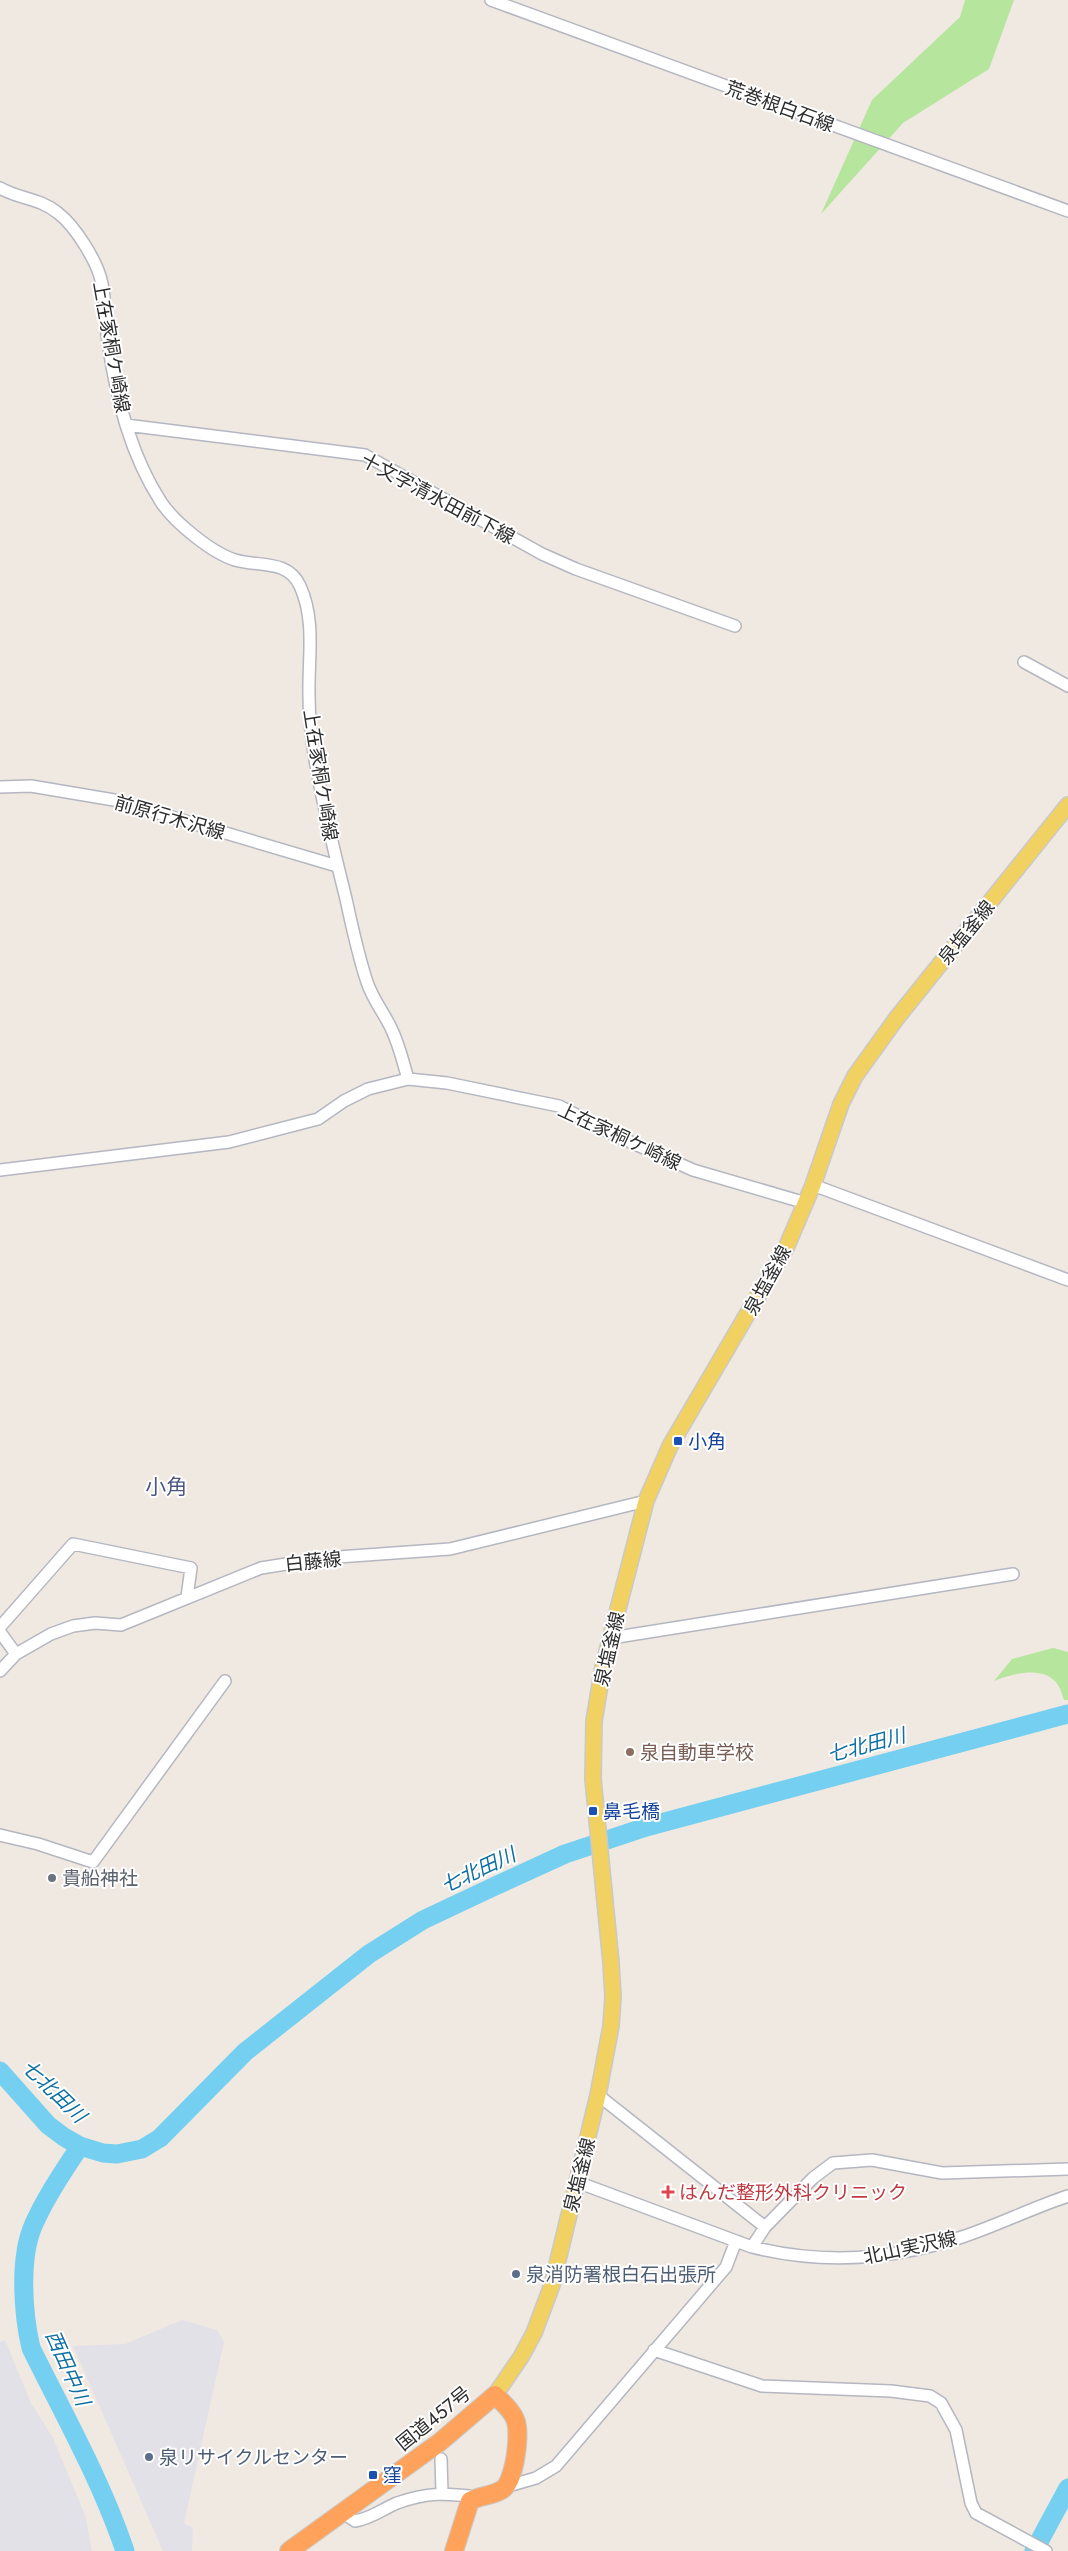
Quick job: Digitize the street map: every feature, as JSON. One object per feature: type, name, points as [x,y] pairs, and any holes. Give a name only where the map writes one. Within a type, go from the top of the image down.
[{"type":"highway","name":"国道457号","points":[[289,2551],[440,2442],[495,2395],[511,2411],[518,2430],[511,2473],[505,2487]]},
{"type":"highway","points":[[454,2551],[467,2507],[477,2497],[501,2491],[505,2487]]},
{"type":"main road","name":"泉塩釜線","points":[[495,2395],[521,2358],[545,2309],[598,2096],[611,2026],[613,1997],[592,1754],[594,1721],[610,1638],[646,1500],[670,1446],[786,1248],[813,1185],[840,1104],[860,1068],[896,1019],[1068,805]]},
{"type":"street","name":"荒巻根白石線","points":[[491,0],[1068,212]]},
{"type":"street","name":"上在家桐ケ崎線","points":[[0,188],[8,193],[45,203],[60,214],[84,245],[94,263],[102,282],[108,342],[126,425],[133,448],[162,504],[185,528],[222,555],[237,560],[277,566],[289,572],[299,584],[305,601],[311,639],[309,697],[315,762],[337,866],[368,985],[392,1030],[408,1079],[447,1083],[560,1106],[615,1135],[693,1170],[806,1203]]},
{"type":"street","name":"十文字清水田前下線","points":[[126,425],[365,455],[542,554],[735,626]]},
{"type":"street","points":[[1024,662],[1068,686]]},
{"type":"street","name":"前原行木沢線","points":[[0,787],[31,786],[114,800],[337,866]]},
{"type":"street","points":[[0,1170],[229,1142],[318,1119],[344,1101],[368,1089],[408,1079]]},
{"type":"street","points":[[813,1185],[1068,1280]]},
{"type":"street","name":"白藤線","points":[[0,1671],[16,1654],[50,1634],[73,1626],[95,1623],[121,1625],[261,1568],[278,1564],[450,1549],[646,1500]]},
{"type":"street","points":[[0,1627],[73,1544],[191,1568],[187,1597]]},
{"type":"street","points":[[610,1638],[1013,1574]]},
{"type":"street","points":[[0,1632],[16,1654]]},
{"type":"street","points":[[0,1835],[38,1844],[93,1862],[225,1681]]},
{"type":"street","points":[[598,2096],[765,2227]]},
{"type":"street","points":[[752,2247],[765,2227],[813,2178],[833,2163],[872,2160],[942,2173],[1068,2169]]},
{"type":"street","name":"北山実沢線","points":[[577,2182],[752,2247],[780,2254],[824,2259],[888,2256],[962,2237],[1068,2196]]},
{"type":"street","points":[[505,2487],[536,2478],[556,2466],[726,2268],[736,2241]]},
{"type":"street","points":[[654,2350],[762,2386],[891,2391],[930,2396],[941,2403],[956,2430],[971,2502],[976,2514],[1046,2551]]},
{"type":"street","points":[[441,2459],[442,2492]]},
{"type":"street","points":[[343,2513],[355,2521],[364,2520],[398,2503],[442,2492],[477,2497]]},
{"type":"shaded area","points":[[182,2320],[217,2330],[224,2342],[184,2523],[193,2528],[192,2551],[163,2551],[73,2346],[125,2344]]},
{"type":"shaded area","points":[[5,2340],[31,2403],[53,2438],[85,2515],[92,2551],[0,2551],[0,2342]]},
{"type":"green space","points":[[965,0],[1014,0],[989,69],[903,123],[821,214],[872,100],[960,17]]},
{"type":"green space","points":[[1053,1648],[1068,1652],[1068,1700],[1064,1700],[1058,1685],[1045,1675],[1027,1672],[994,1681],[1012,1659]]},
{"type":"waterway","name":"七北田川","points":[[0,2071],[48,2125],[80,2146],[103,2153],[117,2154],[142,2149],[160,2138],[245,2052],[369,1954],[423,1920],[493,1887],[565,1854],[646,1827],[1068,1714]]},
{"type":"waterway","name":"西田中川","points":[[80,2146],[43,2205],[33,2226],[24,2270],[24,2303],[31,2348],[93,2473],[125,2551]]},
{"type":"waterway","points":[[1034,2551],[1068,2488]]},
{"type":"place","name":"小角","points":[[678,1441]]},
{"type":"place","name":"泉自動車学校","points":[[630,1752]]},
{"type":"place","name":"鼻毛橋","points":[[593,1811]]},
{"type":"place","name":"貴船神社","points":[[52,1878]]},
{"type":"place","name":"はんだ整形外科クリニック","points":[[668,2192]]},
{"type":"place","name":"泉消防署根白石出張所","points":[[516,2274]]},
{"type":"place","name":"泉リサイクルセンター","points":[[149,2457]]},
{"type":"place","name":"窪","points":[[373,2475]]},
{"type":"district","name":"小角","points":[[166,1487]]}]
